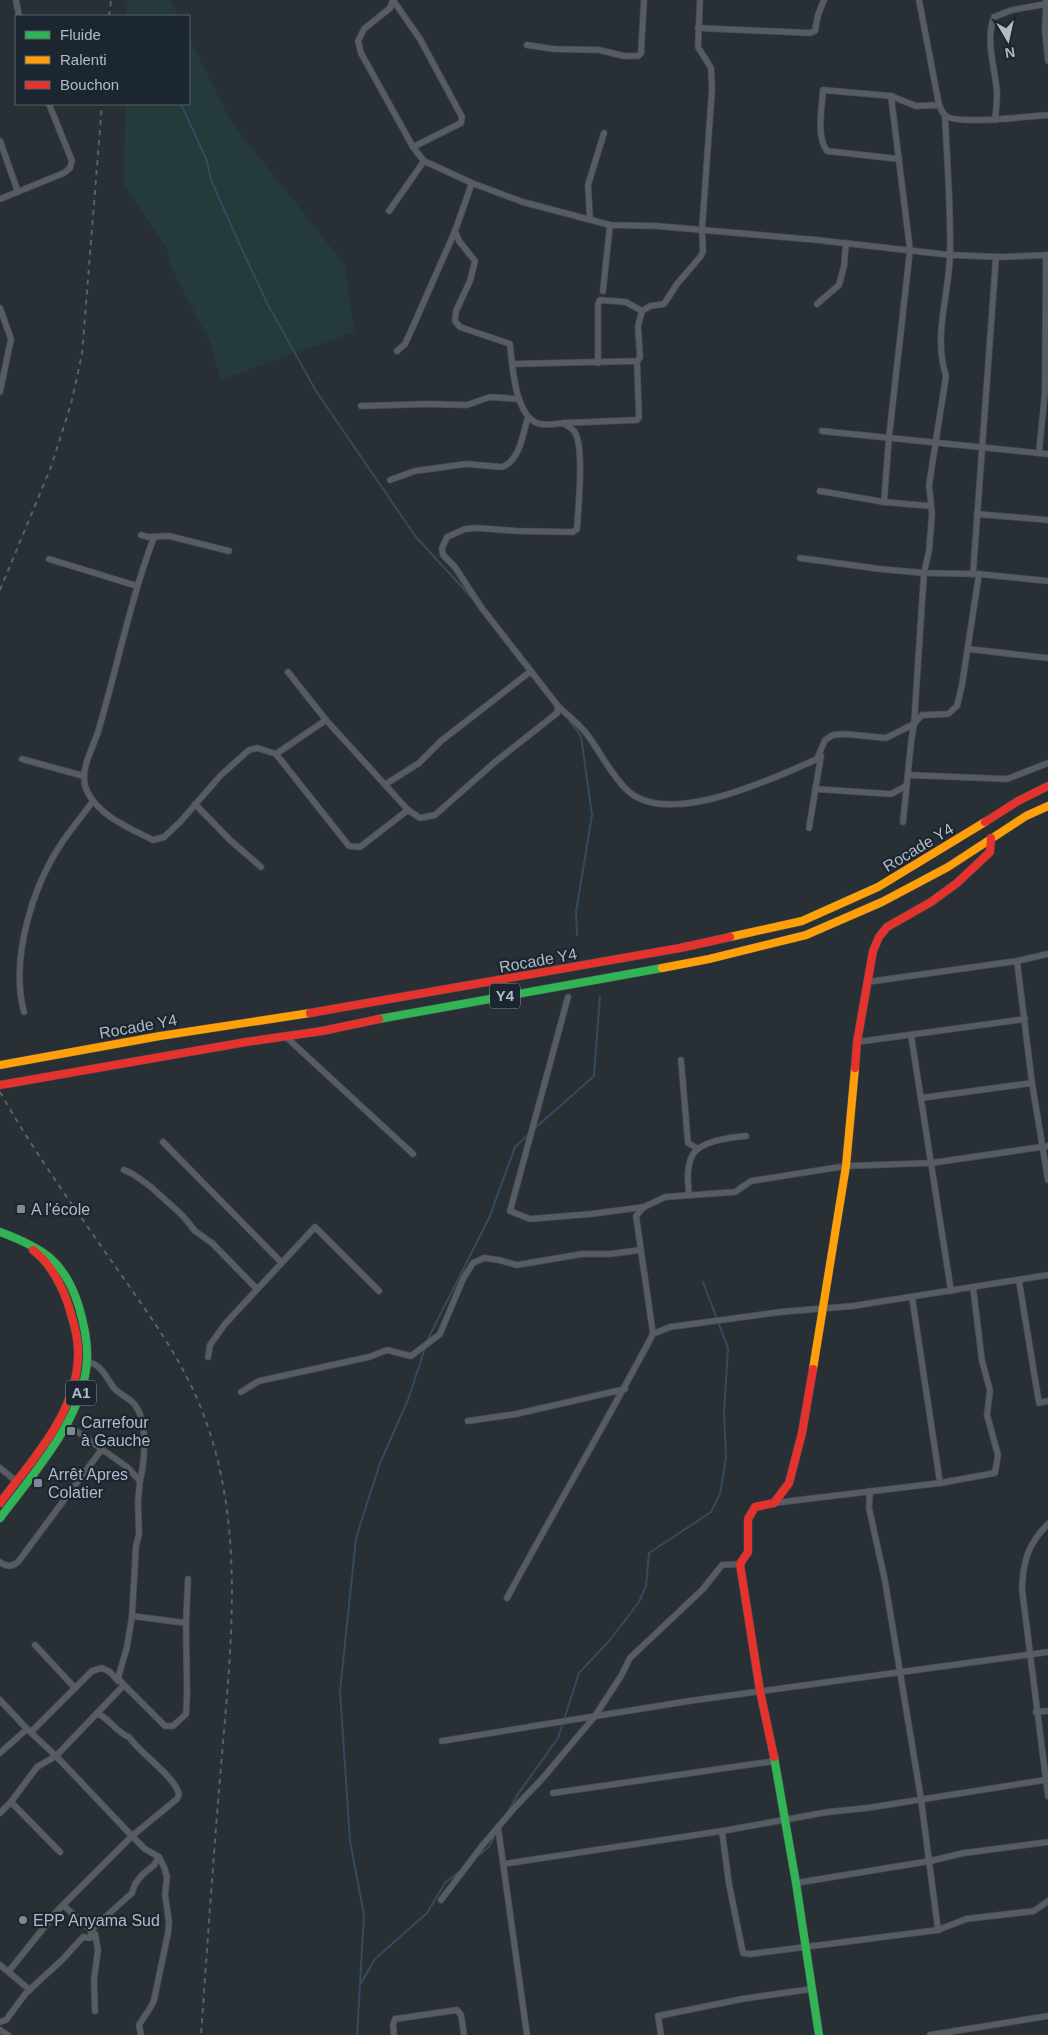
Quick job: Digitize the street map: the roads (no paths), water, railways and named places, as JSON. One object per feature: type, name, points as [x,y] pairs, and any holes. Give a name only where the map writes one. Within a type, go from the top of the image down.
[{"type":"main road","name":"Rocade Y4","points":[[3,1064],[160,1036],[353,1007],[680,948],[802,921],[878,887],[1018,801],[1048,786]]},
{"type":"main road","name":"Rocade Y4","points":[[0,1085],[322,1031],[388,1017],[709,960],[806,934],[882,902],[948,867],[1026,816],[1048,806]]},
{"type":"main road","points":[[818,2035],[796,1883],[775,1760],[760,1691],[740,1564],[748,1552],[748,1519],[755,1508],[774,1503],[789,1483],[802,1433],[821,1308],[846,1166],[857,1042],[873,951],[883,932],[957,884],[990,852],[991,838]]},
{"type":"main road","name":"A1","points":[[0,1232],[29,1242],[55,1259],[73,1290],[84,1318],[88,1344],[84,1383],[68,1425],[0,1518]]},
{"type":"main road","name":"A1","points":[[0,1237],[18,1243],[40,1254],[59,1284],[73,1316],[78,1337],[79,1361],[75,1385],[59,1420],[0,1503]]},
{"type":"street","points":[[16,0],[19,15]]},
{"type":"street","points":[[413,148],[461,123],[462,117],[420,39],[393,0],[390,8],[364,29],[358,41],[361,53],[413,148],[424,161],[472,183],[523,202],[610,224],[846,243],[950,255],[996,257],[1047,255],[1045,392],[1039,453]]},
{"type":"street","points":[[527,44],[554,49],[599,50],[624,56],[638,56],[641,53],[644,0]]},
{"type":"street","points":[[455,231],[459,241],[475,261],[470,281],[456,310],[455,321],[460,327],[510,344],[519,400],[528,416],[540,424],[638,420],[638,361],[640,357],[638,326],[642,310],[650,306],[664,304],[676,284],[701,256],[703,251],[702,230],[712,90],[711,68],[698,47],[700,0]]},
{"type":"street","points":[[698,28],[810,33],[815,31],[818,14],[824,0]]},
{"type":"street","points":[[904,822],[906,786],[914,724],[924,573],[929,551],[932,514],[928,485],[946,376],[941,362],[940,345],[950,255],[945,115],[940,105],[919,0]]},
{"type":"street","points":[[995,120],[997,94],[990,42],[991,24],[994,16],[1012,10],[1047,3],[1045,30],[1048,61]]},
{"type":"street","points":[[898,159],[827,151],[822,145],[823,90],[892,96],[916,106],[940,105]]},
{"type":"street","points":[[884,502],[889,437],[910,250],[892,96]]},
{"type":"street","points":[[0,199],[70,168],[72,161],[49,105]]},
{"type":"street","points":[[945,115],[953,120],[995,120],[1048,115]]},
{"type":"street","points":[[590,219],[588,185],[604,133]]},
{"type":"street","points":[[0,141],[18,192]]},
{"type":"street","points":[[389,211],[424,161]]},
{"type":"street","points":[[397,351],[404,344],[416,322],[455,231],[472,183]]},
{"type":"street","points":[[603,291],[610,224]]},
{"type":"street","points":[[816,304],[839,285],[844,266],[846,243]]},
{"type":"street","points":[[564,423],[574,431],[578,441],[580,462],[577,529],[573,532],[567,532],[465,529],[446,537],[442,548],[443,555],[455,567],[481,607],[558,706],[585,732],[610,771],[627,790],[644,800],[660,804],[683,804],[757,785],[818,759],[825,740],[833,735],[845,734],[886,738],[914,724],[922,715],[948,714],[953,712],[957,706],[962,685],[976,574],[977,514],[996,257]]},
{"type":"street","points":[[598,362],[598,304],[600,300],[626,302],[642,310]]},
{"type":"street","points":[[0,308],[11,339],[0,392]]},
{"type":"street","points":[[512,364],[638,361]]},
{"type":"street","points":[[361,406],[467,405],[490,397],[519,400]]},
{"type":"street","points":[[390,480],[414,471],[466,464],[502,467],[508,465],[514,458],[528,416]]},
{"type":"street","points":[[822,431],[1048,454]]},
{"type":"street","points":[[820,491],[884,502],[930,506]]},
{"type":"street","points":[[977,514],[1048,520]]},
{"type":"street","points":[[141,535],[154,537],[169,536],[229,551]]},
{"type":"street","points":[[154,537],[138,586],[113,683],[84,776],[86,790],[93,801],[116,821],[153,840],[164,837],[180,822],[221,775],[249,750],[257,748],[276,754],[348,846],[360,847],[408,810]]},
{"type":"street","points":[[800,558],[880,569],[924,573],[976,574],[1048,581]]},
{"type":"street","points":[[49,559],[138,586]]},
{"type":"street","points":[[968,649],[1048,658]]},
{"type":"street","points":[[386,784],[419,763],[441,742],[531,671]]},
{"type":"street","points":[[288,672],[326,720],[408,810],[420,818],[435,815],[495,762],[557,713],[558,706]]},
{"type":"street","points":[[276,754],[326,720]]},
{"type":"street","points":[[809,828],[822,749]]},
{"type":"street","points":[[22,759],[84,776]]},
{"type":"street","points":[[908,775],[1008,778],[1048,763]]},
{"type":"street","points":[[815,789],[891,794],[906,786]]},
{"type":"street","points":[[24,1012],[19,980],[26,927],[42,878],[61,843],[93,801]]},
{"type":"street","points":[[195,804],[231,841],[261,867]]},
{"type":"street","points":[[867,982],[1017,961],[1048,954]]},
{"type":"street","points":[[1017,961],[1032,1083],[1046,1147],[1048,1180]]},
{"type":"street","points":[[568,997],[510,1211],[530,1219],[644,1207],[665,1197],[735,1192],[751,1181],[846,1166],[931,1163],[1046,1147]]},
{"type":"street","points":[[857,1042],[1025,1019]]},
{"type":"street","points":[[911,1035],[951,1291]]},
{"type":"street","points":[[285,1036],[413,1154]]},
{"type":"street","points":[[681,1060],[688,1143],[698,1149]]},
{"type":"street","points":[[921,1098],[1032,1083]]},
{"type":"street","points":[[689,1195],[688,1176],[692,1156],[698,1149],[718,1141],[746,1136]]},
{"type":"street","points":[[163,1142],[281,1262]]},
{"type":"street","points":[[124,1170],[133,1174],[150,1187],[183,1216],[195,1231],[212,1242],[257,1289]]},
{"type":"street","points":[[507,1598],[556,1506],[624,1389],[653,1334],[636,1216],[644,1207]]},
{"type":"street","points":[[208,1356],[210,1345],[225,1324],[315,1227],[379,1291]]},
{"type":"street","points":[[241,1392],[259,1381],[369,1357],[387,1350],[411,1356],[440,1334],[463,1279],[473,1263],[484,1258],[499,1260],[517,1266],[582,1254],[610,1254],[640,1250]]},
{"type":"street","points":[[653,1334],[670,1327],[821,1308],[853,1306],[1048,1275]]},
{"type":"street","points":[[1019,1281],[1039,1403],[1048,1401]]},
{"type":"street","points":[[774,1503],[940,1483],[995,1474],[998,1455],[987,1415],[990,1390],[982,1361],[972,1287]]},
{"type":"street","points":[[912,1297],[940,1483]]},
{"type":"street","points":[[87,1361],[100,1367],[114,1387],[135,1405],[141,1416],[144,1461],[138,1501],[140,1534],[136,1546],[132,1616],[127,1646],[118,1678],[123,1686]]},
{"type":"street","points":[[468,1421],[516,1414],[624,1389]]},
{"type":"street","points":[[59,1420],[127,1467],[140,1481]]},
{"type":"street","points":[[0,1562],[5,1566],[10,1566],[18,1562],[102,1449]]},
{"type":"street","points":[[0,1468],[16,1481]]},
{"type":"street","points":[[870,1491],[869,1508],[885,1581],[921,1799],[938,1930]]},
{"type":"street","points":[[1048,1524],[1035,1537],[1023,1565],[1022,1589],[1048,1796]]},
{"type":"street","points":[[441,1900],[498,1827],[542,1780],[595,1716],[621,1676],[630,1658],[703,1589],[722,1565],[740,1564]]},
{"type":"street","points":[[0,1753],[29,1731],[92,1671],[99,1668],[110,1672],[166,1726],[173,1726],[184,1717],[187,1709],[186,1623],[188,1579]]},
{"type":"street","points":[[132,1616],[186,1623]]},
{"type":"street","points":[[35,1646],[75,1688]]},
{"type":"street","points":[[442,1741],[760,1691],[1048,1652]]},
{"type":"street","points":[[0,1813],[11,1802],[37,1767],[56,1756],[123,1686]]},
{"type":"street","points":[[0,1700],[145,1849],[159,1857],[167,1876],[165,1894],[169,1922],[168,1933],[152,2008],[139,2025],[141,2035]]},
{"type":"street","points":[[1036,1712],[1048,1711]]},
{"type":"street","points":[[9,1971],[63,1905],[132,1836],[176,1799],[179,1791],[128,1737],[98,1713]]},
{"type":"street","points":[[553,1793],[775,1760]]},
{"type":"street","points":[[503,1864],[722,1831],[828,1812],[1045,1780]]},
{"type":"street","points":[[11,1802],[60,1852]]},
{"type":"street","points":[[498,1827],[527,2035]]},
{"type":"street","points":[[722,1831],[729,1884],[742,1953],[750,1954],[806,1948],[938,1930],[966,1919],[1034,1911],[1048,1901]]},
{"type":"street","points":[[796,1883],[930,1861],[964,1853],[1048,1842]]},
{"type":"street","points":[[0,2022],[6,2020],[30,1990],[83,1937],[90,1938],[92,1929],[132,1893],[135,1884],[154,1865],[159,1857]]},
{"type":"street","points":[[63,1905],[96,1934],[98,1950],[94,1979],[95,2011]]},
{"type":"street","points":[[0,1964],[30,1990]]},
{"type":"street","points":[[661,2035],[658,2016],[742,1999],[811,1989]]},
{"type":"street","points":[[394,2035],[393,2025],[395,2019],[457,2010],[461,2016],[464,2035]]},
{"type":"street","points":[[930,2035],[953,2033],[1048,2016]]},
{"type":"street","points":[[0,2030],[8,2035]]},
{"type":"waterway","points":[[181,105],[207,161],[211,180],[267,303],[316,391],[416,537],[472,598]]},
{"type":"waterway","points":[[568,719],[581,736],[592,815],[576,912],[577,935]]},
{"type":"waterway","points":[[534,1129],[594,1076],[600,996]]},
{"type":"waterway","points":[[427,1341],[490,1216],[515,1147],[529,1134]]},
{"type":"waterway","points":[[508,1811],[558,1738],[579,1673],[609,1641],[639,1602],[646,1586],[649,1553],[711,1512],[720,1494],[726,1458],[724,1413],[728,1348],[703,1282]]},
{"type":"waterway","points":[[357,2035],[364,1915],[350,1841],[340,1691],[356,1538],[380,1463],[408,1400],[425,1348]]},
{"type":"waterway","points":[[478,1856],[489,1847],[496,1833]]},
{"type":"waterway","points":[[361,1983],[375,1959],[427,1913],[445,1883],[461,1870]]},
{"type":"railway","points":[[109,15],[111,0]]},
{"type":"railway","points":[[0,590],[51,467],[71,404],[82,354],[102,105]]},
{"type":"railway","points":[[0,1092],[42,1160],[152,1319],[174,1354],[193,1389],[216,1453],[225,1498],[230,1544],[231,1638],[201,2035]]},
{"type":"place","name":"A l'école","points":[[21,1209]]},
{"type":"place","name":"Carrefour à Gauche","points":[[71,1431]]},
{"type":"place","name":"Arrêt Apres Colatier","points":[[38,1483]]},
{"type":"place","name":"EPP Anyama Sud","points":[[23,1920]]}]
